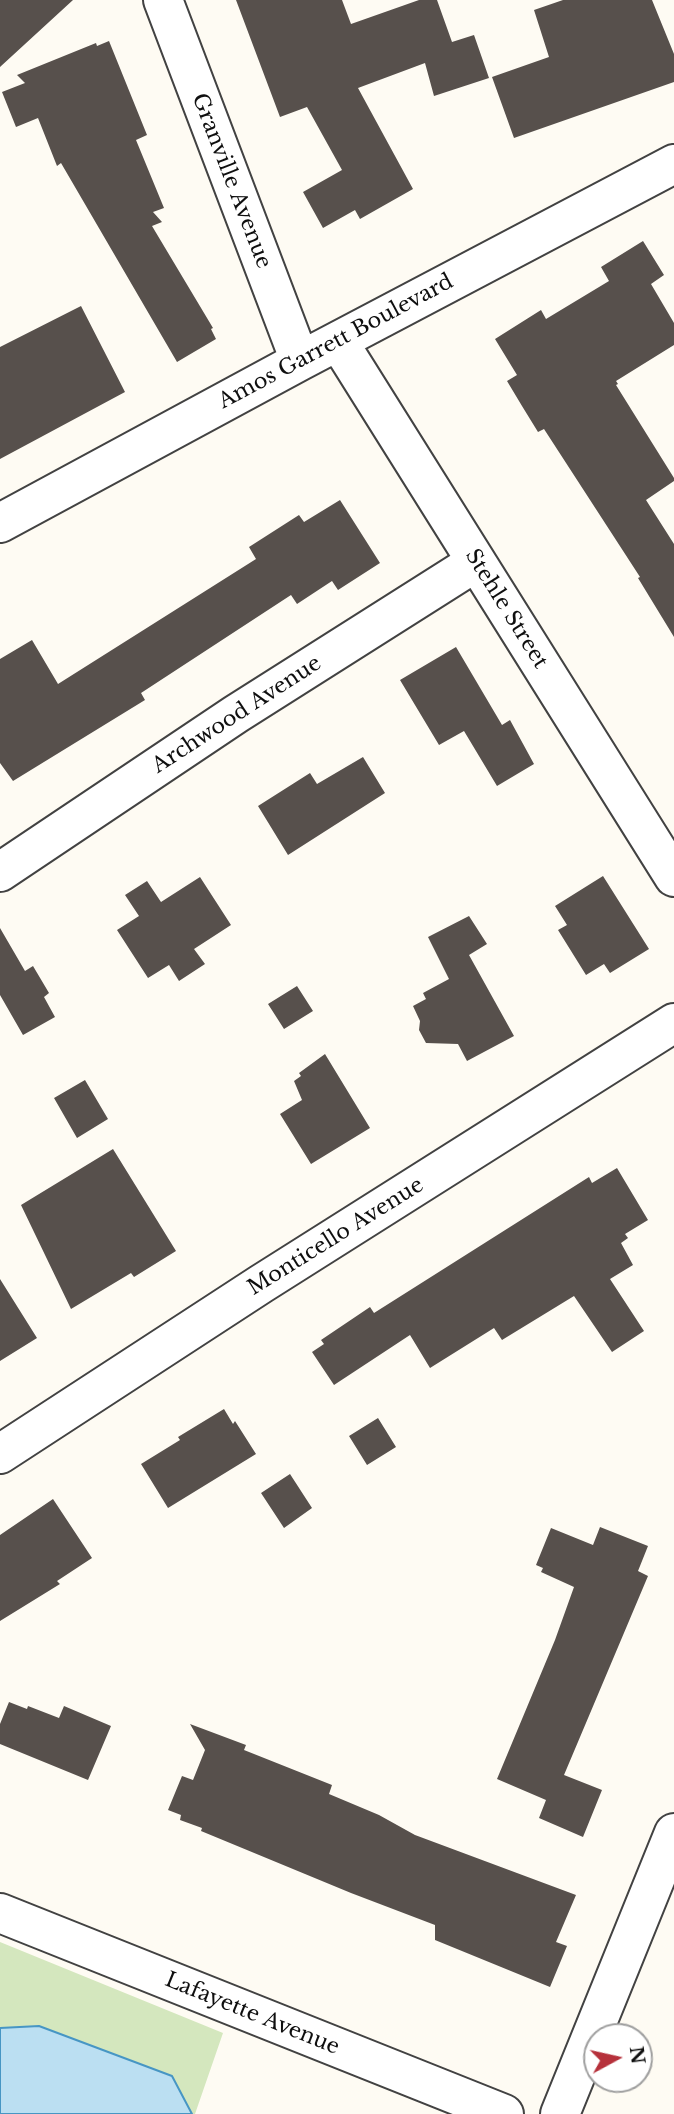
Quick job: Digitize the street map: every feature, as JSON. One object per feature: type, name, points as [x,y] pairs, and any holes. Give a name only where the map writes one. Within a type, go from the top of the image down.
[{"type":"street","name":"Granville Avenue","points":[[163,0],[300,361]]},
{"type":"street","name":"Amos Garrett Boulevard","points":[[0,523],[674,164]]},
{"type":"street","name":"Stehle Street","points":[[338,341],[674,877]]},
{"type":"street","name":"Archwood Avenue","points":[[0,872],[236,714],[477,562]]},
{"type":"street","name":"Monticello Avenue","points":[[0,1454],[272,1277],[674,1023]]},
{"type":"street","points":[[560,2114],[674,1833]]},
{"type":"street","name":"Lafayette Avenue","points":[[0,1913],[504,2114]]},
{"type":"green space","points":[[0,1942],[223,2033],[195,2114],[192,2114],[172,2076],[39,2026],[0,2028]]},
{"type":"water","points":[[39,2026],[172,2076],[192,2114],[0,2114],[0,2028]]},
{"type":"building","points":[[0,0],[73,0],[0,67]]},
{"type":"building","points":[[236,0],[342,0],[351,24],[419,0],[437,0],[452,42],[474,35],[489,78],[434,96],[425,63],[358,88],[413,189],[360,219],[355,210],[323,228],[303,192],[342,170],[307,107],[280,117]]},
{"type":"building","points":[[563,0],[652,0],[674,54],[674,82],[514,138],[492,77],[549,57],[534,10]]},
{"type":"building","points":[[109,41],[147,135],[136,140],[164,208],[153,212],[162,222],[152,226],[213,328],[211,329],[216,339],[177,362],[61,163],[57,166],[38,118],[16,127],[2,92],[25,83],[17,75],[96,43],[97,46]]},
{"type":"building","points":[[643,241],[664,275],[651,284],[674,323],[674,345],[616,381],[616,385],[674,478],[674,481],[646,500],[674,544],[674,637],[638,578],[640,577],[544,429],[538,432],[522,406],[507,381],[517,375],[495,339],[541,310],[546,319],[609,281],[601,267]]},
{"type":"building","points":[[81,306],[125,392],[0,459],[0,347]]},
{"type":"building","points":[[340,500],[380,563],[338,590],[332,581],[297,604],[291,595],[141,693],[145,700],[13,781],[0,763],[0,659],[32,640],[58,684],[256,559],[249,547],[299,515],[304,522]]},
{"type":"building","points":[[456,647],[502,725],[510,720],[534,764],[497,786],[464,731],[439,745],[400,680]]},
{"type":"building","points":[[363,757],[385,793],[288,855],[258,806],[310,773],[317,784]]},
{"type":"building","points":[[603,876],[649,949],[610,973],[604,964],[586,975],[558,930],[567,925],[555,906]]},
{"type":"building","points":[[200,877],[231,925],[194,949],[205,964],[179,981],[169,965],[148,978],[117,930],[139,916],[125,895],[147,881],[161,902]]},
{"type":"building","points":[[469,916],[487,944],[469,955],[514,1036],[467,1061],[458,1044],[426,1043],[419,1030],[420,1021],[413,1006],[426,999],[423,993],[449,979],[428,937]]},
{"type":"building","points":[[0,928],[25,971],[33,966],[49,993],[44,997],[55,1017],[23,1035],[0,995]]},
{"type":"building","points":[[297,986],[313,1011],[284,1029],[268,1004]]},
{"type":"building","points":[[325,1054],[370,1128],[311,1164],[280,1114],[302,1100],[294,1081],[301,1076],[299,1073]]},
{"type":"building","points":[[85,1080],[108,1119],[77,1138],[54,1098]]},
{"type":"building","points":[[113,1149],[176,1251],[134,1277],[131,1273],[71,1309],[21,1205]]},
{"type":"building","points":[[617,1168],[648,1220],[625,1234],[628,1238],[621,1243],[633,1265],[610,1279],[644,1331],[612,1352],[574,1296],[502,1340],[494,1328],[430,1368],[410,1335],[334,1385],[312,1352],[324,1344],[321,1340],[370,1307],[374,1313],[589,1177],[592,1183]]},
{"type":"building","points":[[0,1279],[37,1338],[0,1361]]},
{"type":"building","points":[[224,1409],[256,1454],[168,1508],[141,1464]]},
{"type":"building","points":[[378,1418],[396,1447],[367,1465],[349,1436]]},
{"type":"building","points":[[290,1474],[312,1508],[284,1528],[261,1493]]},
{"type":"building","points":[[53,1499],[92,1558],[57,1581],[60,1584],[0,1621],[0,1535]]},
{"type":"building","points":[[600,1527],[648,1546],[638,1571],[648,1576],[564,1775],[602,1790],[583,1837],[539,1818],[546,1800],[497,1779],[574,1587],[541,1572],[543,1568],[536,1565],[551,1528],[593,1545]]},
{"type":"building","points":[[9,1702],[59,1718],[64,1706],[111,1726],[88,1780],[0,1744],[0,1724]]},
{"type":"building","points":[[190,1724],[246,1745],[244,1750],[332,1785],[329,1794],[379,1815],[415,1835],[576,1895],[556,1942],[567,1946],[550,1987],[435,1940],[435,1925],[351,1893],[180,1820],[181,1815],[168,1810],[182,1776],[193,1780],[205,1750]]}]
